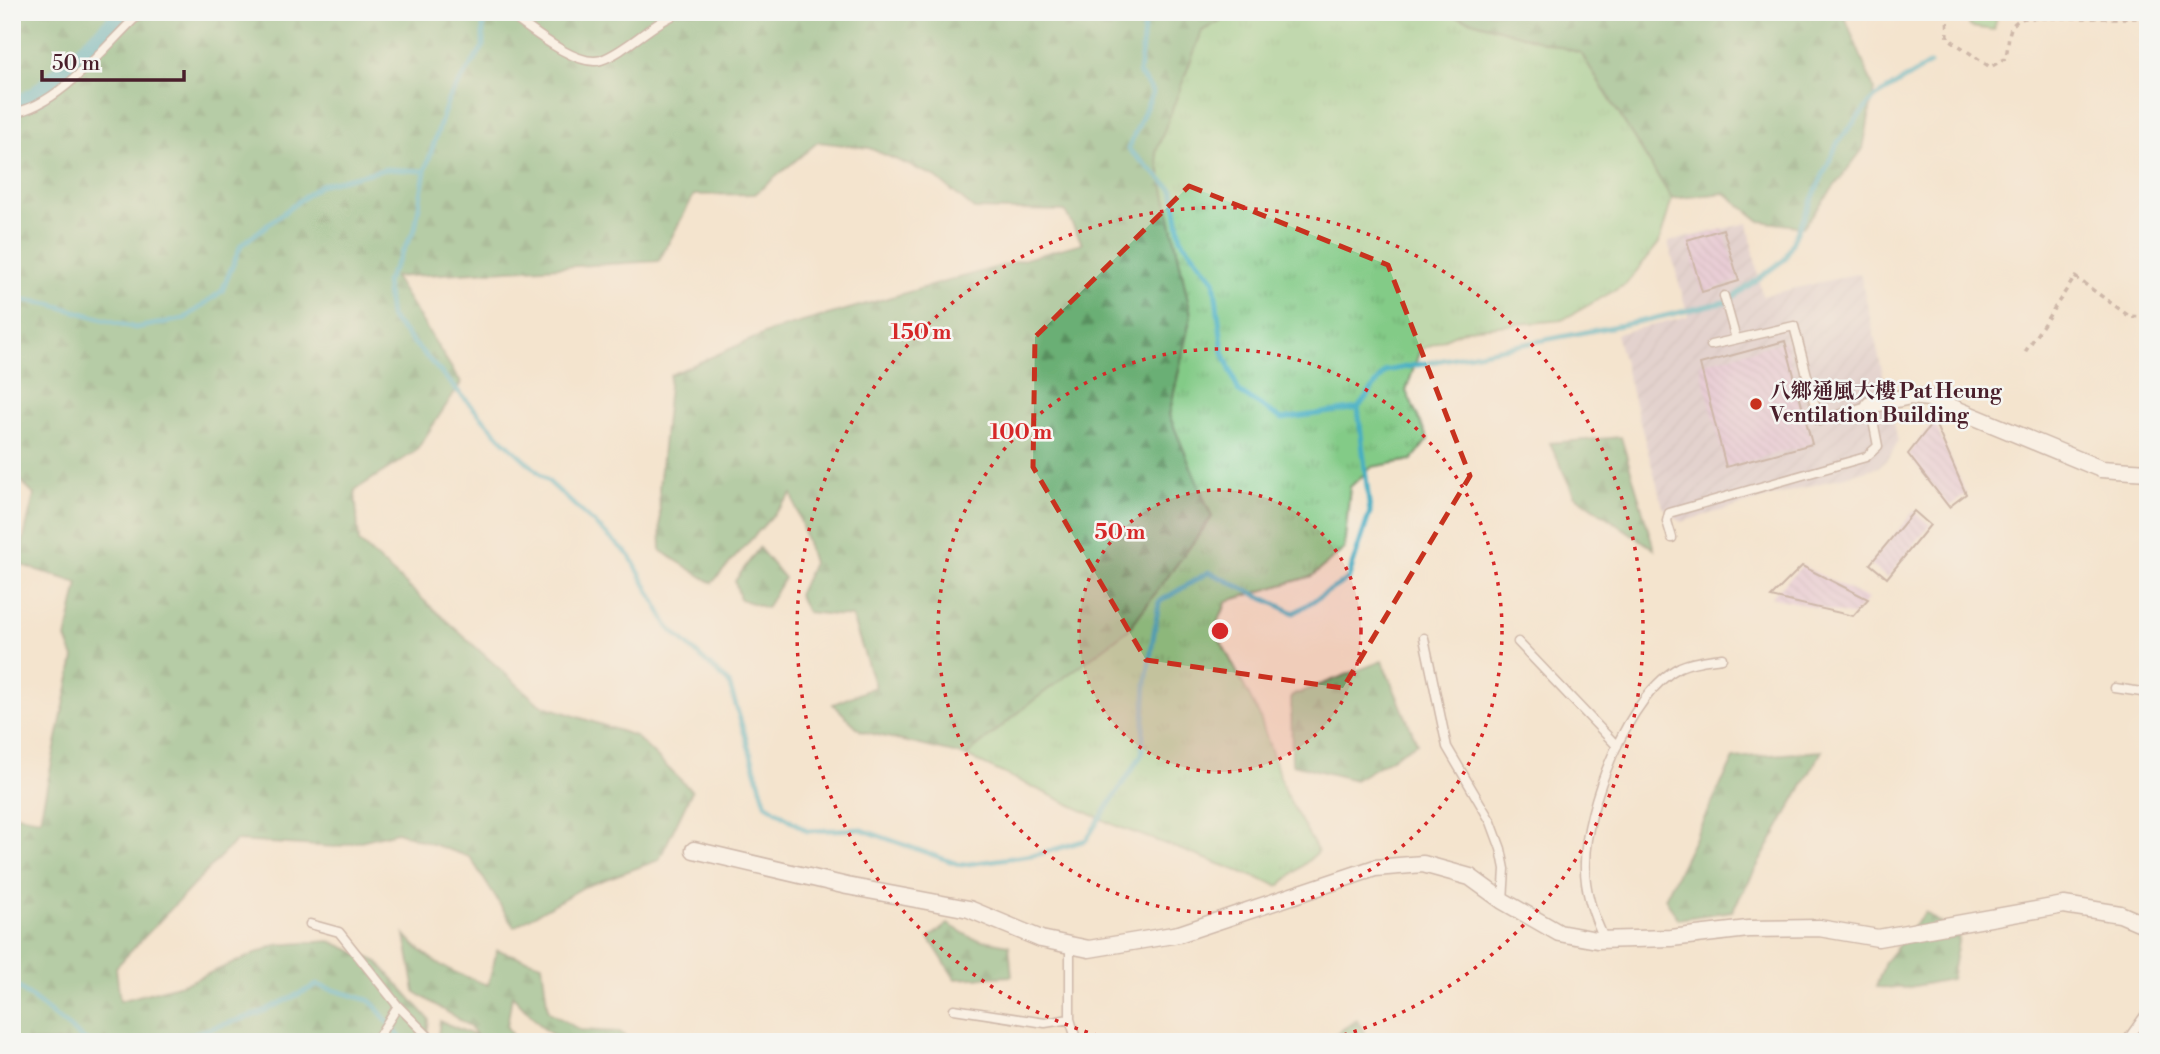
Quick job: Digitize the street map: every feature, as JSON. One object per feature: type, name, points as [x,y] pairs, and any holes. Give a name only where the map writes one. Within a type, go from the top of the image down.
[{"type":"street","points":[[1870,405],[1910,396],[1929,398],[2101,469],[2148,472]]},
{"type":"street","points":[[694,850],[886,894],[969,909],[1041,939],[1089,949],[1179,934],[1375,868],[1423,864],[1470,877],[1503,901],[1559,933],[1605,940],[1671,939],[1748,929],[1819,928],[1878,938],[2064,905],[2120,914],[2148,926]]},
{"type":"lane","points":[[12,113],[30,110],[54,96],[134,19],[146,12]]},
{"type":"lane","points":[[506,12],[573,57],[590,61],[601,60],[651,27],[681,12]]},
{"type":"lane","points":[[782,12],[793,15],[823,12]]},
{"type":"lane","points":[[1724,296],[1736,339]]},
{"type":"lane","points":[[1672,538],[1667,521],[1669,513],[1875,453],[1878,446],[1870,405],[1818,421],[1794,326],[1711,345]]},
{"type":"lane","points":[[1424,638],[1447,747],[1491,822],[1501,849],[1505,869],[1503,901]]},
{"type":"lane","points":[[1518,642],[1618,746]]},
{"type":"lane","points":[[1605,940],[1588,898],[1585,864],[1590,813],[1618,746],[1646,698],[1662,679],[1693,662],[1722,658]]},
{"type":"lane","points":[[2115,688],[2148,693]]},
{"type":"lane","points":[[310,924],[339,932],[398,1006],[434,1042]]},
{"type":"lane","points":[[1070,945],[1070,1019],[1077,1042]]},
{"type":"lane","points":[[375,1042],[398,1006]]},
{"type":"lane","points":[[954,1010],[1045,1023],[1070,1019]]},
{"type":"lane","points":[[2126,1042],[2148,1012]]},
{"type":"path","points":[[1947,12],[1948,38],[1990,67],[2005,59],[2010,28],[2014,21],[2024,18],[2148,18]]},
{"type":"path","points":[[2025,352],[2075,277],[2129,316],[2148,317],[2141,299],[2148,282]]},
{"type":"highlighted area","points":[[1189,186],[1388,265],[1470,476],[1343,688],[1146,660],[1033,467],[1035,337]]},
{"type":"shaded area","name":"八鄉通風大樓 Pat Heung Ventilation Building","points":[[1748,223],[1762,296],[1860,273],[1898,441],[1889,458],[1878,467],[1681,522],[1663,507],[1616,334],[1688,316],[1668,242]]},
{"type":"green space","points":[[12,12],[1235,12],[1202,31],[1156,152],[1191,315],[1169,415],[1212,517],[1128,630],[1030,703],[966,756],[861,731],[833,704],[875,687],[852,617],[807,612],[798,595],[813,563],[792,494],[712,583],[661,551],[659,488],[670,375],[771,331],[1082,243],[1065,211],[974,209],[934,176],[869,148],[818,142],[755,194],[694,195],[659,261],[394,277],[461,383],[416,451],[355,490],[359,542],[539,704],[635,736],[692,791],[659,860],[584,887],[514,927],[470,857],[397,832],[336,847],[235,841],[116,967],[120,1001],[189,982],[276,945],[330,941],[378,962],[429,1019],[426,1042],[12,1042],[12,814],[40,819],[74,658],[66,638],[78,583],[21,565],[19,558],[34,495],[12,471]]},
{"type":"green space","points":[[1235,12],[1441,12],[1581,53],[1672,199],[1659,243],[1626,284],[1562,320],[1467,329],[1420,350],[1406,391],[1428,439],[1412,460],[1372,467],[1350,487],[1344,549],[1312,576],[1227,601],[1215,630],[1259,715],[1285,792],[1318,852],[1279,886],[1114,825],[966,756],[1030,703],[1211,517],[1169,415],[1191,315],[1156,152],[1202,31]]},
{"type":"green space","points":[[1441,12],[1843,12],[1874,89],[1863,149],[1803,227],[1760,221],[1725,193],[1672,199],[1581,53]]},
{"type":"green space","points":[[1966,12],[1998,12],[1994,30],[1970,27]]},
{"type":"green space","points":[[1621,437],[1654,549],[1574,495],[1550,443]]},
{"type":"green space","points":[[759,548],[784,578],[766,608],[740,599],[735,581]]},
{"type":"green space","points":[[1382,661],[1417,743],[1355,780],[1292,764],[1291,696]]},
{"type":"green space","points":[[1822,751],[1732,911],[1678,919],[1665,898],[1734,758]]},
{"type":"green space","points":[[1925,912],[1959,937],[1951,979],[1905,988],[1876,987],[1885,962]]},
{"type":"green space","points":[[948,924],[972,938],[1009,945],[1012,976],[955,979],[929,938]]},
{"type":"green space","points":[[405,935],[423,953],[443,966],[488,985],[497,950],[542,964],[548,1011],[580,1030],[620,1032],[632,1042],[565,1042],[545,1030],[512,995],[507,1027],[516,1042],[437,1042],[440,1021],[478,1037],[469,1026],[415,992]]},
{"type":"green space","points":[[1357,1020],[1370,1042],[1323,1042]]},
{"type":"building","points":[[1723,229],[1739,281],[1702,292],[1687,240]]},
{"type":"building","name":"八鄉通風大樓 Pat Heung Ventilation Building","points":[[1785,341],[1812,444],[1726,467],[1700,364]]},
{"type":"building","points":[[1934,421],[1966,494],[1949,507],[1908,454]]},
{"type":"building","points":[[1914,511],[1930,525],[1887,578],[1870,564]]},
{"type":"building","points":[[1802,566],[1868,599],[1853,616],[1771,597]]},
{"type":"waterway","points":[[12,103],[20,104],[37,95],[126,12]]},
{"type":"waterway","points":[[483,12],[483,47],[448,100],[425,171],[415,229],[386,282],[390,317],[501,438],[630,556],[669,628],[729,683],[766,804],[807,831],[860,829],[961,865],[1039,854],[1086,840],[1142,754],[1146,683],[1159,602],[1209,572],[1294,613],[1348,579],[1370,512],[1358,408]]},
{"type":"waterway","points":[[1146,12],[1139,73],[1153,92],[1128,149],[1173,190],[1181,239],[1214,280],[1223,352],[1239,392],[1282,419],[1358,408],[1386,371],[1647,320],[1728,301],[1785,259],[1838,142],[1874,98],[1930,64]]},
{"type":"waterway","points":[[12,298],[50,304],[135,328],[184,319],[222,291],[241,245],[320,185],[386,169],[425,171]]},
{"type":"waterway","points":[[12,982],[87,1042]]},
{"type":"waterway","points":[[166,1042],[258,1014],[317,985],[371,1001],[404,1042]]},
{"type":"place","name":"八鄉通風大樓 Pat Heung Ventilation Building","points":[[1756,404]]}]
